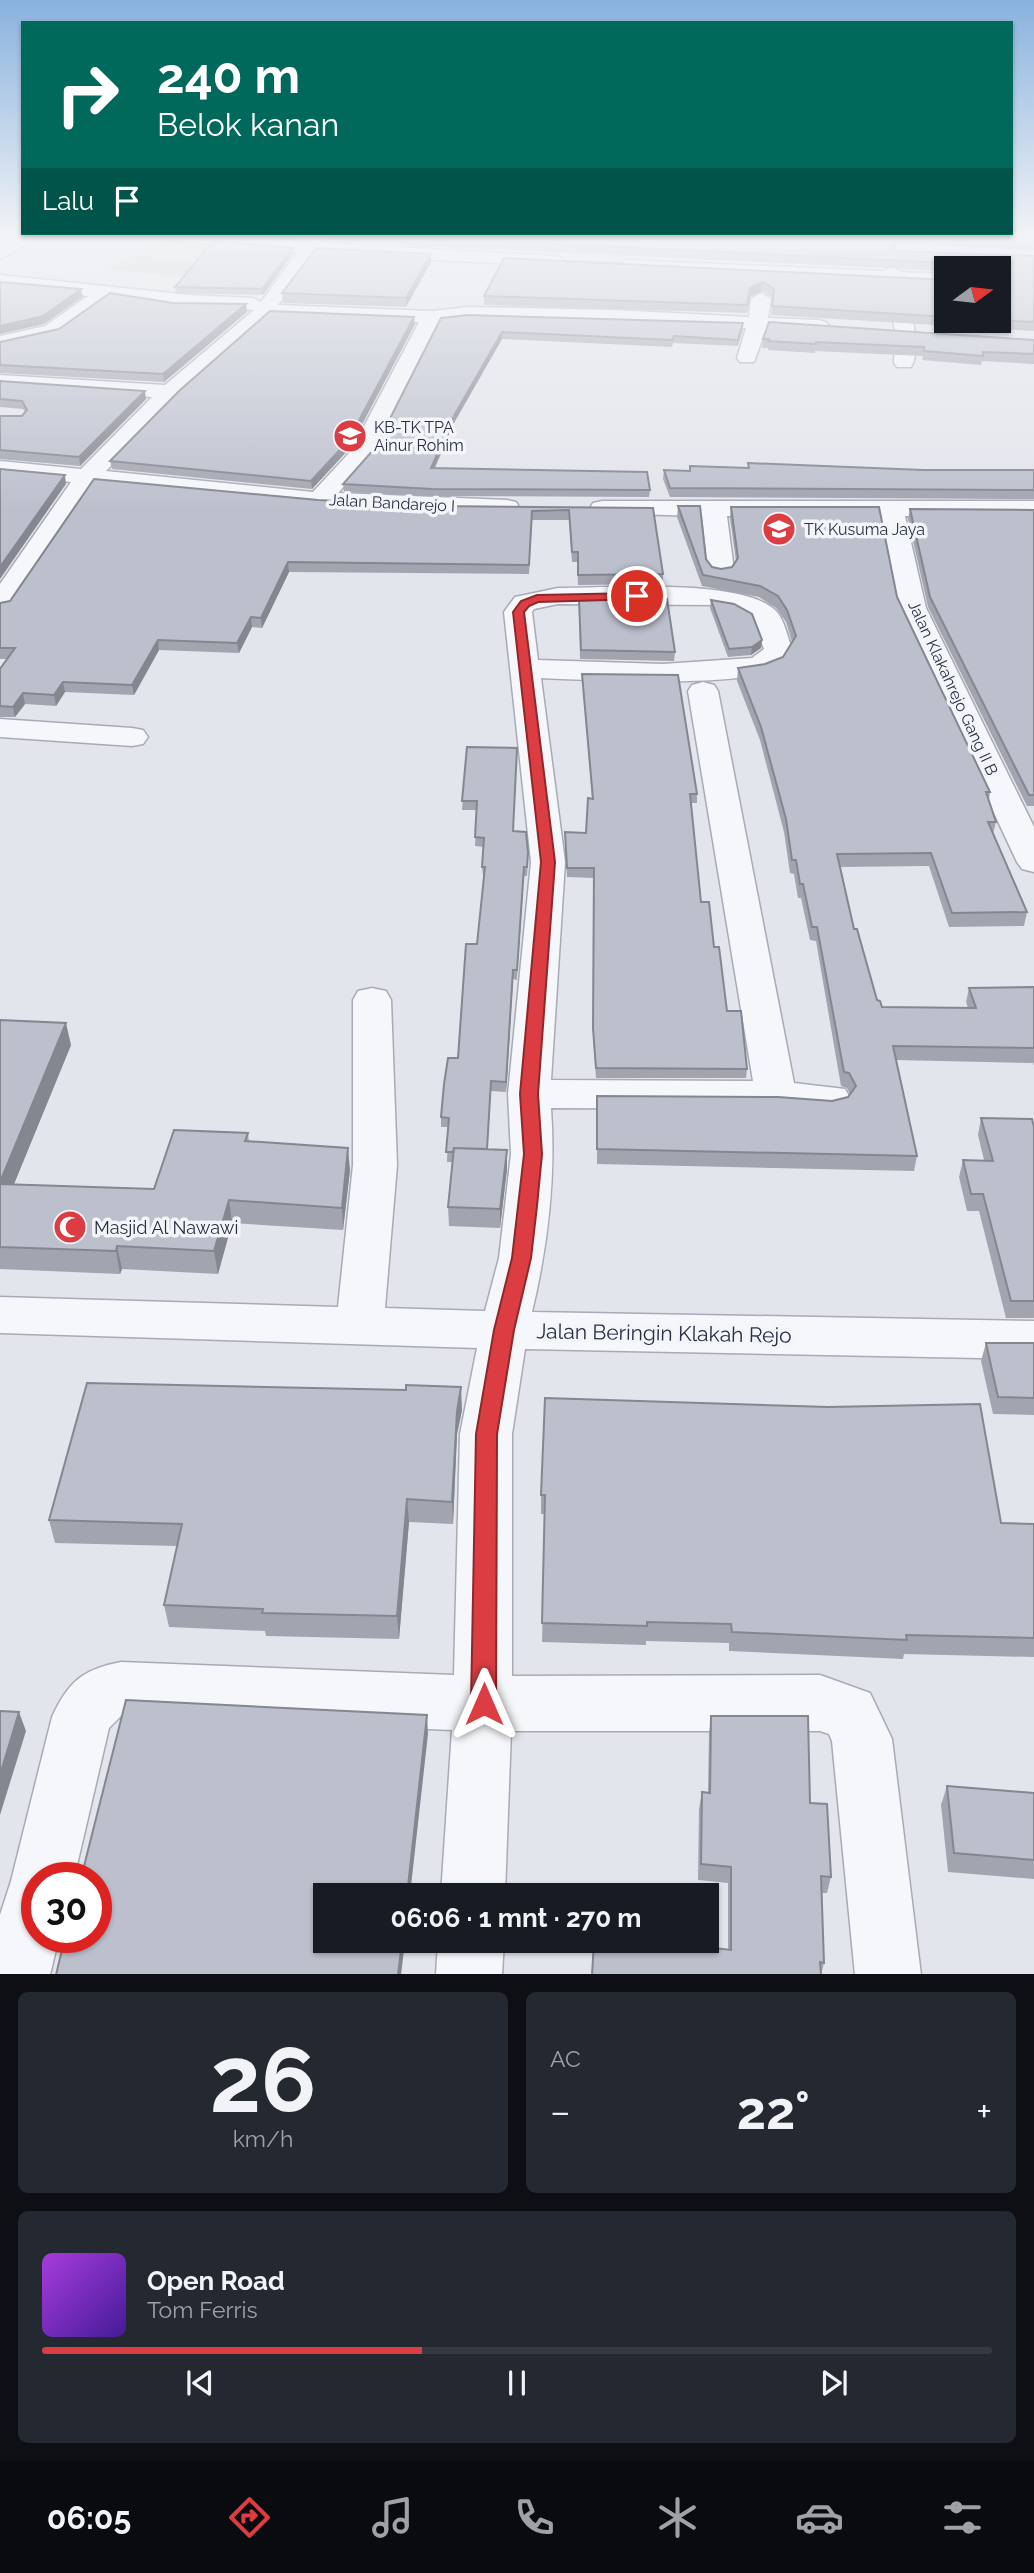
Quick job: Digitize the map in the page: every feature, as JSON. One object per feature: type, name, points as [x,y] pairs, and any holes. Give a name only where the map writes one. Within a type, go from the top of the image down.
[{"type":"street","points":[[0,342],[52,331],[57,327]]},
{"type":"street","points":[[0,604],[88,476],[170,392],[244,327]]},
{"type":"street","points":[[319,500],[361,454],[427,327]]},
{"type":"street","points":[[610,337],[612,327]]},
{"type":"street","points":[[747,358],[756,327]]},
{"type":"street","points":[[904,363],[912,332],[910,327]]},
{"type":"street","points":[[878,330],[912,332]]},
{"type":"street","points":[[0,381],[170,392]]},
{"type":"street","name":"Jalan Bandarejo I","points":[[0,468],[319,500],[432,506],[526,507]]},
{"type":"street","points":[[580,508],[1034,509]]},
{"type":"street","points":[[714,509],[721,570]]},
{"type":"street","name":"Jalan Klakahrejo Gang II B","points":[[891,509],[912,608],[1034,862]]},
{"type":"street","points":[[0,565],[29,563]]},
{"type":"street","points":[[475,1883],[484,1704],[486,1434],[504,1330],[522,1258],[533,1154],[529,1094],[548,862],[518,612],[525,603],[558,596],[715,597],[744,604],[765,615],[778,649],[771,660],[757,666],[528,679]]},
{"type":"street","points":[[528,679],[703,691],[746,691]]},
{"type":"street","points":[[703,691],[776,1095]]},
{"type":"street","points":[[0,728],[132,737]]},
{"type":"street","points":[[360,1325],[375,1165],[372,1000]]},
{"type":"street","points":[[529,1094],[776,1095],[830,1099]]},
{"type":"street","name":"Jalan Beringin Klakah Rejo","points":[[0,1315],[504,1330],[1034,1340]]},
{"type":"street","points":[[46,1862],[82,1717],[97,1696],[108,1691],[121,1689],[484,1704],[820,1703],[849,1713],[862,1739],[888,1974]]},
{"type":"street","points":[[17,1974],[23,1953]]},
{"type":"street","points":[[469,1974],[470,1953]]},
{"type":"building","points":[[219,327],[163,374],[0,365],[0,342],[59,329]]},
{"type":"building","points":[[252,327],[409,327],[348,441],[311,481],[110,461],[179,391]]},
{"type":"building","points":[[436,327],[742,327],[738,340],[674,336],[672,340],[502,332],[455,414],[431,468],[647,472],[650,490],[432,489],[343,484],[375,448]]},
{"type":"building","points":[[767,327],[844,327],[1034,340],[1034,354],[983,352],[983,356],[924,351],[924,347],[816,344],[763,339]]},
{"type":"building","points":[[0,381],[145,391],[79,457],[0,450],[0,416],[22,416],[27,410],[22,401],[0,399]]},
{"type":"building","points":[[748,463],[923,470],[1034,470],[1034,490],[670,488],[664,470],[690,471],[690,466],[749,468]]},
{"type":"building","points":[[0,469],[65,475],[0,567]]},
{"type":"building","points":[[94,479],[318,500],[432,506],[653,508],[663,574],[578,575],[578,552],[572,552],[569,510],[532,511],[529,565],[288,562],[261,618],[251,617],[237,643],[158,640],[132,685],[63,682],[54,695],[23,693],[13,707],[0,706],[0,669],[15,648],[0,648],[0,603],[10,601]]},
{"type":"building","points":[[678,506],[700,506],[706,559],[712,567],[721,569],[732,567],[738,558],[731,507],[879,507],[897,597],[990,792],[986,792],[996,822],[988,822],[1027,912],[952,913],[931,853],[837,854],[854,929],[857,929],[877,1000],[882,1007],[976,1008],[969,988],[1034,987],[1034,1048],[893,1046],[917,1156],[597,1149],[597,1096],[778,1097],[832,1101],[848,1097],[856,1086],[849,1073],[844,1072],[817,927],[812,927],[796,860],[792,860],[786,819],[761,727],[738,668],[765,664],[783,657],[796,636],[787,610],[778,596],[760,586],[703,575]]},
{"type":"building","points":[[910,509],[1034,510],[1034,795],[1029,795],[930,597]]},
{"type":"building","points":[[579,599],[667,599],[675,652],[581,650]]},
{"type":"building","points":[[711,600],[734,604],[752,614],[762,640],[752,647],[729,649]]},
{"type":"building","points":[[582,674],[678,675],[697,794],[690,794],[701,902],[709,902],[714,947],[719,947],[727,1011],[741,1011],[747,1069],[596,1068],[593,1028],[594,868],[567,868],[565,832],[586,833],[588,798],[593,799]]},
{"type":"building","points":[[467,747],[517,748],[513,831],[526,832],[528,853],[527,867],[524,867],[517,970],[513,970],[506,1082],[491,1081],[487,1149],[454,1148],[453,1152],[446,1152],[449,1118],[441,1117],[444,1084],[448,1058],[458,1058],[466,944],[477,944],[485,867],[482,867],[484,838],[475,837],[477,801],[462,801]]},
{"type":"building","points":[[0,1020],[66,1023],[0,1182]]},
{"type":"building","points":[[981,1118],[1032,1119],[1034,1301],[1011,1301],[983,1194],[971,1194],[963,1160],[993,1161]]},
{"type":"building","points":[[174,1130],[248,1133],[245,1141],[348,1148],[342,1208],[229,1200],[214,1251],[117,1246],[116,1251],[0,1247],[0,1184],[154,1189]]},
{"type":"building","points":[[454,1148],[507,1150],[500,1209],[448,1207]]},
{"type":"building","points":[[986,1343],[1034,1343],[1034,1398],[998,1397]]},
{"type":"building","points":[[87,1383],[406,1390],[406,1385],[461,1387],[457,1411],[452,1502],[407,1499],[397,1616],[262,1613],[263,1609],[164,1605],[182,1524],[49,1520]]},
{"type":"building","points":[[545,1398],[828,1407],[980,1404],[1001,1523],[1034,1524],[1034,1638],[906,1635],[907,1640],[732,1632],[731,1624],[647,1622],[647,1626],[542,1623],[545,1495],[541,1495]]},
{"type":"building","points":[[126,1700],[427,1715],[408,1883],[313,1883],[313,1953],[401,1953],[398,1974],[56,1974],[61,1953],[112,1953],[112,1862],[85,1862]]},
{"type":"building","points":[[0,1711],[19,1712],[0,1775]]},
{"type":"building","points":[[711,1716],[808,1716],[810,1803],[827,1804],[831,1877],[821,1876],[824,1963],[820,1962],[821,1974],[592,1974],[593,1953],[719,1953],[719,1949],[731,1950],[731,1867],[701,1864],[702,1792],[710,1793]]},
{"type":"building","points":[[947,1786],[1034,1793],[1034,1860],[954,1853]]},
{"type":"place","name":"KB-TK TPA Ainur Rohim","points":[[350,436]]},
{"type":"place","name":"TK Kusuma Jaya","points":[[779,529]]},
{"type":"place","name":"Masjid Al Nawawi","points":[[70,1227]]},
{"type":"route","points":[[484,1704],[486,1434],[504,1330],[522,1258],[528,1206],[533,1154],[529,1094],[548,862],[530,690],[518,612],[525,603],[558,596],[637,596]]}]
